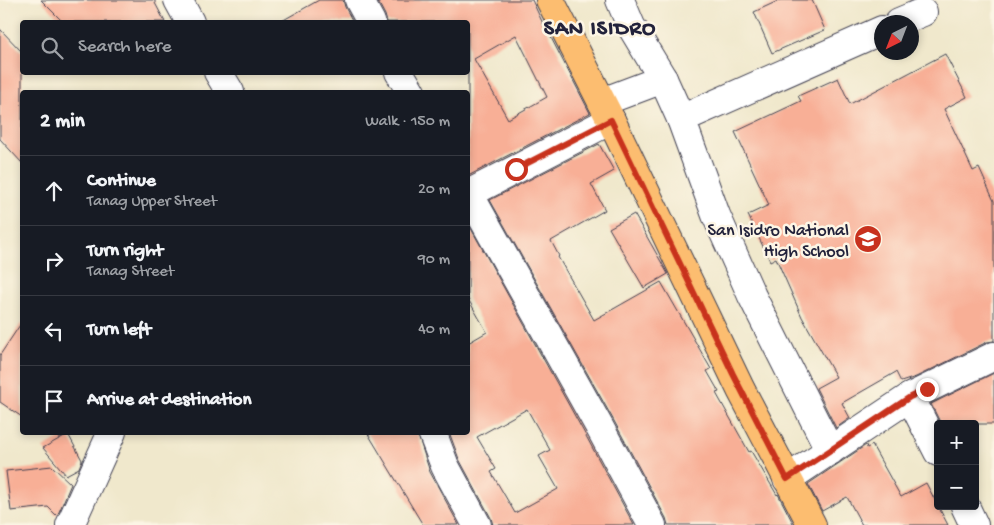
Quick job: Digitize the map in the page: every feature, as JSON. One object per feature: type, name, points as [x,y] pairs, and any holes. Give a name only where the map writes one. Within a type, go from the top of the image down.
[{"type":"main road","points":[[550,0],[606,111],[733,374],[812,525]]},
{"type":"street","points":[[178,0],[189,20]]},
{"type":"street","points":[[359,0],[370,20]]},
{"type":"street","points":[[620,0],[631,26],[663,79],[681,120],[716,216],[752,296],[830,451]]},
{"type":"street","points":[[681,120],[874,34]]},
{"type":"street","points":[[220,75],[229,90]]},
{"type":"street","points":[[401,75],[410,90]]},
{"type":"street","points":[[470,192],[663,79]]},
{"type":"street","points":[[470,197],[600,428],[652,525]]},
{"type":"street","points":[[787,479],[910,397],[994,356]]},
{"type":"street","points":[[910,397],[934,444]]},
{"type":"street","points":[[70,525],[111,435]]},
{"type":"street","points":[[433,435],[445,466],[477,525]]},
{"type":"street","points":[[967,510],[974,525]]},
{"type":"building","points":[[41,0],[155,0],[164,20],[61,20]]},
{"type":"building","points":[[319,0],[343,0],[352,20],[284,20]]},
{"type":"building","points":[[377,0],[532,0],[590,113],[470,175],[470,90],[468,90],[468,75],[470,75],[470,20],[386,20]],"holes":[[[516,35],[547,97],[508,119],[474,59]]]},
{"type":"building","points":[[780,0],[812,0],[825,30],[772,53],[754,12]]},
{"type":"building","points":[[0,29],[20,50],[22,90],[20,90],[20,161],[0,139]]},
{"type":"building","name":"San Isidro National High School","points":[[945,54],[967,97],[944,109],[973,171],[979,168],[994,201],[994,341],[987,342],[916,377],[901,382],[896,372],[842,403],[850,418],[836,428],[816,388],[836,377],[802,317],[776,258],[770,261],[748,215],[769,205],[735,132],[801,101],[798,96],[838,78],[850,104]]},
{"type":"building","points":[[599,144],[614,171],[591,184],[605,210],[551,241],[558,257],[594,320],[661,282],[711,369],[707,371],[719,392],[716,393],[749,452],[751,451],[778,494],[794,525],[668,525],[614,421],[490,200]]},
{"type":"building","points":[[634,214],[668,274],[644,288],[609,228]]},
{"type":"building","points":[[470,227],[634,525],[493,525],[459,459],[450,435],[470,435],[470,342],[487,332],[470,302]],"holes":[[[527,409],[550,450],[539,456],[558,489],[515,513],[491,472],[496,469],[477,437]]]},
{"type":"building","points":[[20,325],[20,416],[0,402],[0,355]]},
{"type":"building","points":[[994,373],[994,424],[979,424],[979,420],[939,420],[931,404]]},
{"type":"building","points":[[69,435],[82,460],[79,468],[66,475],[43,448]]},
{"type":"building","points":[[369,435],[418,435],[430,472],[459,525],[423,525]]},
{"type":"building","points":[[866,445],[867,448],[872,445],[901,497],[926,483],[934,498],[934,510],[940,510],[948,525],[862,525],[847,497],[822,511],[808,484]]},
{"type":"building","points":[[52,466],[71,484],[59,512],[56,515],[48,507],[11,511],[6,471]]},
{"type":"place","name":"San Isidro National High School","points":[[868,239]]},
{"type":"district","name":"SAN ISIDRO","points":[[600,26]]},
{"type":"route","points":[[516,169],[611,120],[733,374],[787,479],[856,435],[910,397],[927,389]]}]
